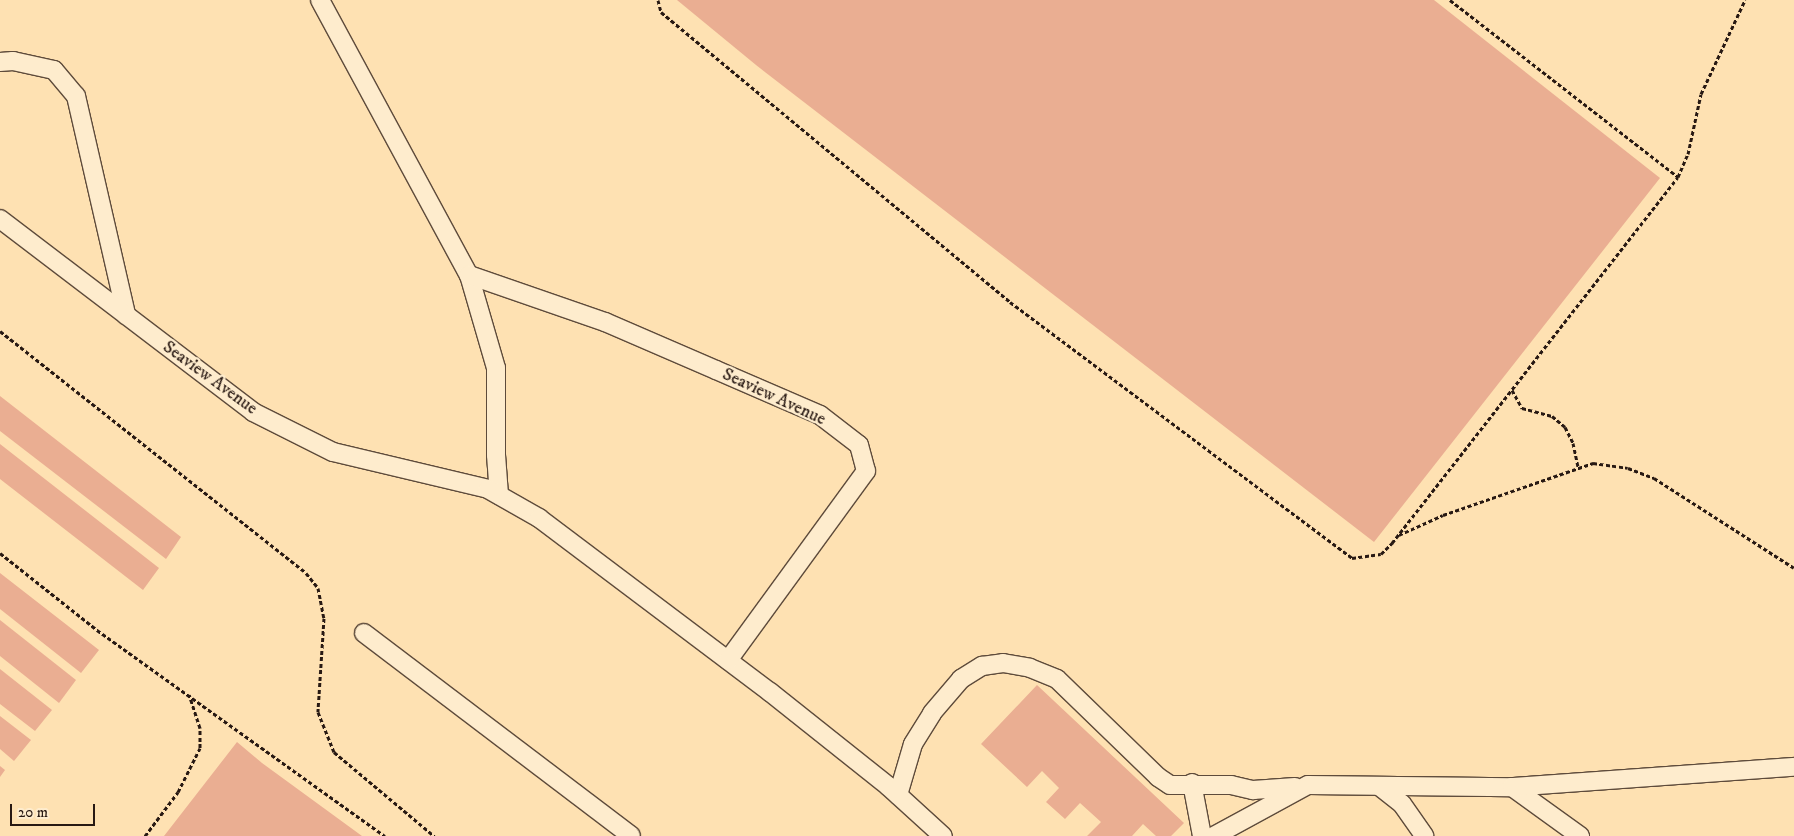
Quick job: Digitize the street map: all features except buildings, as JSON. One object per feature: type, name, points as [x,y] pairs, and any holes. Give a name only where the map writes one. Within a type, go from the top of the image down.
[{"type":"lane","points":[[320,0],[469,275],[496,368],[496,455],[500,495]]},
{"type":"lane","points":[[0,62],[54,70],[76,96],[126,315]]},
{"type":"lane","name":"Seaview Avenue","points":[[0,218],[252,412],[333,452],[488,489],[539,518],[770,692],[898,795],[943,836]]},
{"type":"lane","name":"Seaview Avenue","points":[[469,275],[605,322],[820,415],[859,445],[866,471],[728,660]]},
{"type":"lane","points":[[364,633],[631,836]]},
{"type":"lane","points":[[898,795],[913,744],[932,713],[961,679],[982,666],[1003,663],[1057,678],[1163,782],[1170,785],[1192,783],[1253,790],[1308,785],[1512,787],[1794,767]]},
{"type":"lane","points":[[1192,783],[1202,836]]},
{"type":"lane","points":[[1214,836],[1308,785]]},
{"type":"lane","points":[[1379,786],[1402,804],[1424,836]]},
{"type":"lane","points":[[1512,787],[1580,836]]},
{"type":"path","points":[[658,0],[661,12],[1010,302],[1352,558],[1381,554],[1398,535],[1678,177],[1688,154],[1701,94],[1746,0]]},
{"type":"path","points":[[1450,0],[1678,177]]},
{"type":"path","points":[[0,331],[306,574],[318,588],[324,618],[318,712],[334,752],[434,836]]},
{"type":"path","points":[[1512,390],[1522,408],[1552,416],[1565,427],[1573,443],[1578,467]]},
{"type":"path","points":[[1398,535],[1443,515],[1593,463],[1628,468],[1654,478],[1794,568]]},
{"type":"path","points":[[0,554],[96,630],[189,694],[385,836]]},
{"type":"path","points":[[145,836],[178,792],[200,748],[200,728],[189,694]]}]
